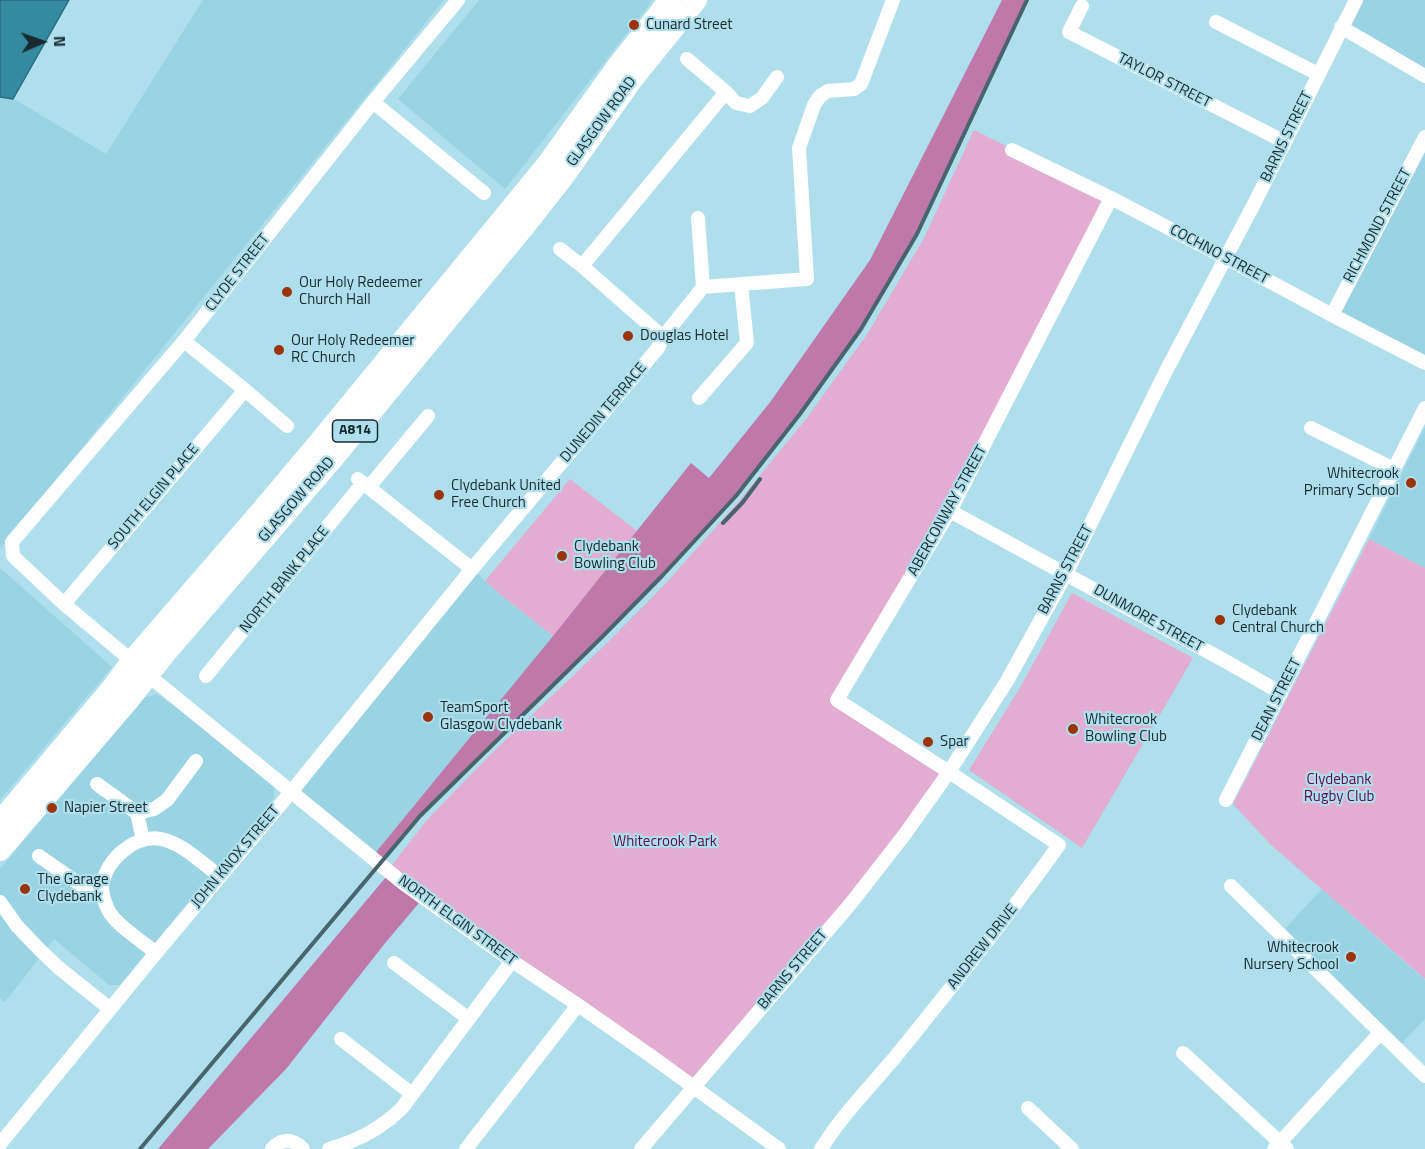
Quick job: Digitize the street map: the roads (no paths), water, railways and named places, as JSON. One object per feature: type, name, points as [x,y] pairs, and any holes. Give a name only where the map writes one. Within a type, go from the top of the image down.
[{"type":"main road","name":"GLASGOW ROAD","points":[[0,850],[94,741],[140,668],[308,456],[547,165],[618,66],[670,0]]},
{"type":"main road","name":"GLASGOW ROAD","points":[[0,822],[114,686],[174,643],[333,458],[526,224],[563,177],[633,78],[696,0]]},
{"type":"street","name":"CLYDE STREET","points":[[12,542],[184,341],[373,102],[458,0]]},
{"type":"street","points":[[698,218],[704,287],[807,279],[799,148],[814,105],[820,96],[828,91],[854,89],[861,84],[893,0]]},
{"type":"street","name":"BARNS STREET","points":[[641,1149],[852,902],[905,834],[949,772],[1006,681],[1066,574],[1356,0]]},
{"type":"street","name":"TAYLOR STREET","points":[[1082,6],[1069,33],[1285,142]]},
{"type":"street","points":[[1216,22],[1318,74]]},
{"type":"street","points":[[1341,27],[1425,76]]},
{"type":"street","points":[[687,59],[736,103],[750,106],[762,98],[777,77]]},
{"type":"street","points":[[582,266],[726,92]]},
{"type":"street","points":[[373,102],[484,193]]},
{"type":"street","name":"RICHMOND STREET","points":[[1332,315],[1425,136]]},
{"type":"street","name":"COCHNO STREET","points":[[1012,150],[1111,198],[1425,363]]},
{"type":"street","name":"ABERCONWAY STREET","points":[[949,772],[837,700],[950,511],[1111,198]]},
{"type":"street","points":[[560,249],[663,337]]},
{"type":"street","points":[[699,398],[747,343],[741,284]]},
{"type":"street","name":"DUNEDIN TERRACE","points":[[472,570],[658,348],[663,337],[704,287]]},
{"type":"street","points":[[184,341],[286,426]]},
{"type":"street","name":"SOUTH ELGIN PLACE","points":[[64,604],[245,390]]},
{"type":"street","name":"DEAN STREET","points":[[1226,800],[1425,408]]},
{"type":"street","name":"NORTH BANK PLACE","points":[[206,676],[364,483],[428,416]]},
{"type":"street","points":[[1311,428],[1394,469]]},
{"type":"street","points":[[364,483],[472,570]]},
{"type":"street","name":"DUNMORE STREET","points":[[950,511],[1281,693]]},
{"type":"street","name":"NORTH ELGIN STREET","points":[[12,542],[13,556],[64,604],[403,882],[779,1149]]},
{"type":"street","name":"JOHN KNOX STREET","points":[[0,1144],[472,570]]},
{"type":"street","points":[[137,813],[154,809],[166,800],[196,761]]},
{"type":"street","name":"ANDREW DRIVE","points":[[821,1149],[843,1116],[895,1057],[1012,912],[1059,845],[949,772]]},
{"type":"street","points":[[97,783],[137,813],[143,840]]},
{"type":"street","points":[[156,953],[111,914],[106,903],[102,887],[107,871],[116,856],[135,842],[159,839],[174,843],[192,854],[219,876]]},
{"type":"street","points":[[39,856],[82,886],[102,887]]},
{"type":"street","points":[[1231,886],[1425,1076]]},
{"type":"street","points":[[0,902],[17,926],[41,951],[110,1009]]},
{"type":"street","points":[[329,1149],[349,1146],[391,1119],[402,1108],[512,961]]},
{"type":"street","points":[[394,963],[469,1019]]},
{"type":"street","points":[[466,1149],[578,1005]]},
{"type":"street","points":[[1184,1053],[1280,1147],[1380,1033]]},
{"type":"street","points":[[341,1039],[412,1094]]},
{"type":"street","points":[[1028,1108],[1072,1149]]},
{"type":"street","points":[[272,1149],[280,1142],[288,1140],[303,1149]]},
{"type":"railway","points":[[140,1149],[420,816],[662,576],[736,496],[800,414],[861,329],[917,234],[1027,0]]},
{"type":"railway","points":[[723,523],[760,479]]},
{"type":"place","name":"Cunard Street","points":[[634,25]]},
{"type":"place","name":"Our Holy Redeemer Church Hall","points":[[287,292]]},
{"type":"place","name":"Douglas Hotel","points":[[628,336]]},
{"type":"place","name":"Our Holy Redeemer RC Church","points":[[279,350]]},
{"type":"place","name":"Whitecrook Primary School","points":[[1411,483]]},
{"type":"place","name":"Clydebank United Free Church","points":[[439,495]]},
{"type":"place","name":"Clydebank Bowling Club","points":[[562,556]]},
{"type":"place","name":"Clydebank Central Church","points":[[1220,620]]},
{"type":"place","name":"TeamSport Glasgow Clydebank","points":[[428,717]]},
{"type":"place","name":"Whitecrook Bowling Club","points":[[1073,729]]},
{"type":"place","name":"Spar","points":[[928,742]]},
{"type":"place","name":"Napier Street","points":[[52,808]]},
{"type":"place","name":"The Garage Clydebank","points":[[25,889]]},
{"type":"place","name":"Whitecrook Nursery School","points":[[1351,957]]},
{"type":"park label","name":"Clydebank Rugby Club","points":[[1339,788]]},
{"type":"park label","name":"Whitecrook Park","points":[[665,842]]}]
